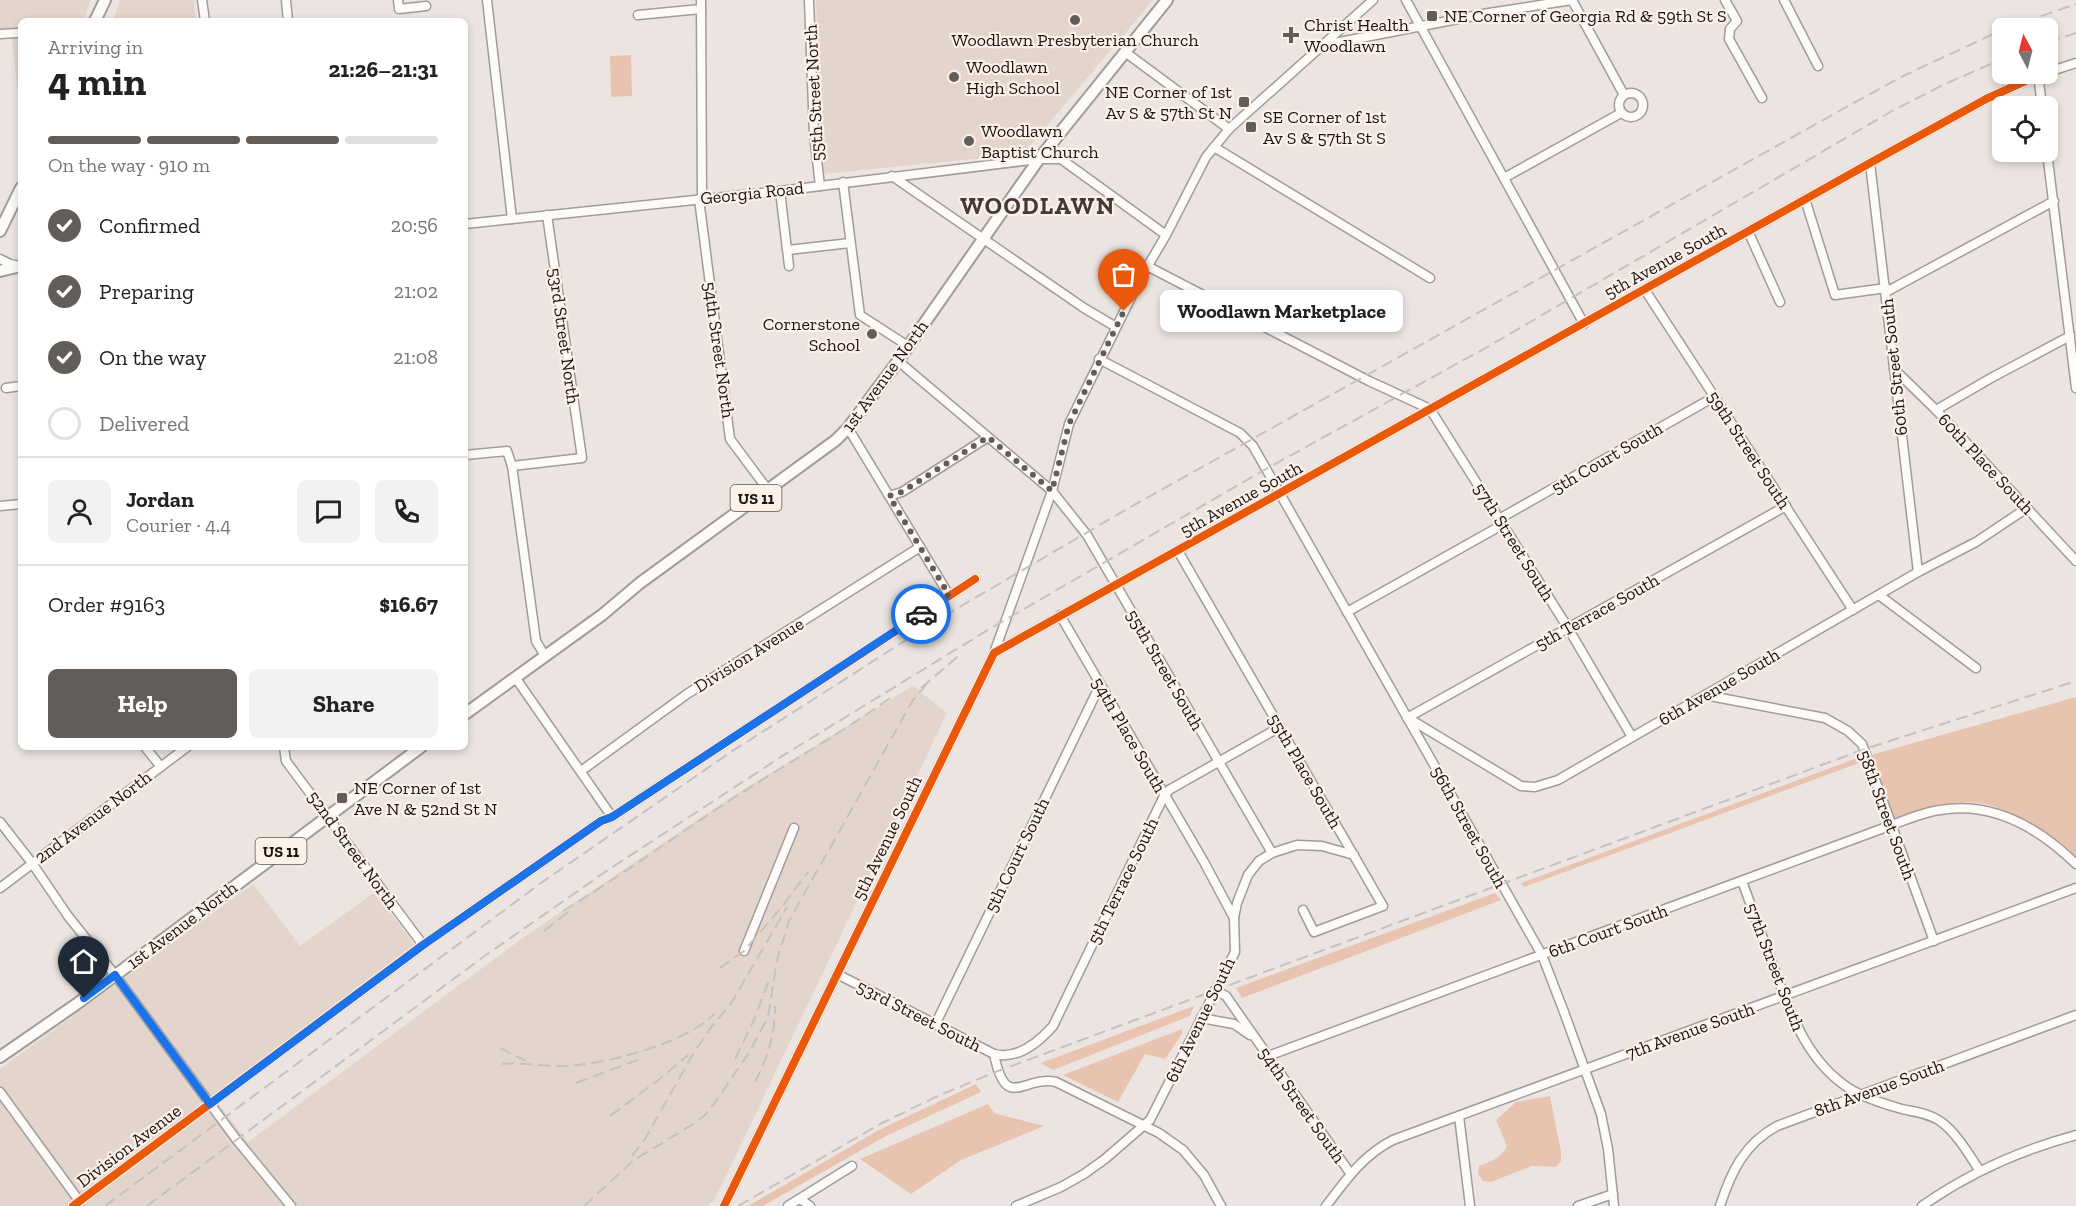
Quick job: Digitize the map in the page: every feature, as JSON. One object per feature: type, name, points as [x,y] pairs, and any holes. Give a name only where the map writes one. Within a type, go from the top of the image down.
[{"type":"main road","points":[[96,18],[105,0]]},
{"type":"main road","name":"1st Avenue North","points":[[468,712],[602,615],[640,583],[836,440],[848,428],[898,361],[1039,159],[1167,0]]},
{"type":"main road","points":[[0,231],[18,194]]},
{"type":"main road","points":[[0,271],[18,267]]},
{"type":"main road","name":"1st Avenue North","points":[[0,1057],[115,975],[417,750]]},
{"type":"street","points":[[202,0],[205,18]]},
{"type":"street","points":[[286,0],[288,18]]},
{"type":"street","points":[[398,0],[399,9],[426,6]]},
{"type":"street","points":[[487,0],[512,219]]},
{"type":"street","name":"55th Street North","points":[[809,0],[814,134],[820,186]]},
{"type":"street","points":[[994,653],[1052,491],[1069,424],[1099,359],[1206,157],[1229,129],[1373,0]]},
{"type":"street","points":[[1406,0],[1584,324]]},
{"type":"street","points":[[1324,45],[1489,13],[1572,0],[1624,95]]},
{"type":"street","points":[[1725,0],[1737,21],[1730,29],[1729,39],[1762,98]]},
{"type":"street","points":[[1784,0],[1818,66]]},
{"type":"street","points":[[638,15],[701,4]]},
{"type":"street","name":"54th Street North","points":[[701,4],[701,199],[730,439],[768,490]]},
{"type":"street","points":[[0,34],[17,33]]},
{"type":"street","points":[[1125,52],[1229,129]]},
{"type":"street","points":[[2058,69],[2076,63]]},
{"type":"street","name":"5th Avenue South","points":[[724,1206],[994,653],[1805,199],[1986,99],[2018,84]]},
{"type":"street","points":[[1632,93],[1640,96],[1644,107],[1636,117],[1628,117],[1621,113],[1619,105],[1624,95],[1632,93]]},
{"type":"street","points":[[1504,178],[1621,113]]},
{"type":"street","points":[[1214,147],[1430,278]]},
{"type":"street","points":[[1039,159],[1061,159],[1166,235]]},
{"type":"street","name":"Georgia Road","points":[[468,224],[780,191],[1039,159]]},
{"type":"street","points":[[2048,162],[2076,388]]},
{"type":"street","name":"60th Street South","points":[[1870,163],[1918,572]]},
{"type":"street","points":[[892,176],[1084,308],[1116,327]]},
{"type":"street","name":"55th Street North","points":[[843,182],[860,315],[908,346]]},
{"type":"street","points":[[780,191],[789,266]]},
{"type":"street","points":[[1805,199],[1834,295],[1886,290],[2054,201]]},
{"type":"street","name":"53rd Street North","points":[[512,466],[582,458],[547,215]]},
{"type":"street","points":[[1748,231],[1780,302]]},
{"type":"street","points":[[788,250],[850,243]]},
{"type":"street","points":[[0,259],[18,265]]},
{"type":"street","points":[[1147,266],[1369,381],[1430,409]]},
{"type":"street","name":"59th Street South","points":[[1645,290],[1853,609]]},
{"type":"street","points":[[1936,410],[2070,336]]},
{"type":"street","name":"56th Street South","points":[[1099,359],[1251,441],[1542,955],[1604,1126],[1614,1206]]},
{"type":"street","points":[[898,361],[1052,491]]},
{"type":"street","name":"60th Place South","points":[[1893,369],[1936,410],[2076,561]]},
{"type":"street","points":[[6,388],[18,386]]},
{"type":"street","name":"5th Court South","points":[[1347,612],[1714,397]]},
{"type":"street","name":"57th Street South","points":[[1430,409],[1568,628],[1632,737]]},
{"type":"street","points":[[848,428],[949,595]]},
{"type":"street","points":[[889,496],[902,492],[988,437]]},
{"type":"street","points":[[468,455],[507,451],[512,466],[536,642],[545,656]]},
{"type":"street","name":"55th Street South","points":[[1052,491],[1087,535],[1272,853]]},
{"type":"street","points":[[0,506],[18,504]]},
{"type":"street","name":"5th Terrace South","points":[[1407,718],[1786,506]]},
{"type":"street","name":"6th Avenue South","points":[[1407,718],[1521,786],[1535,787],[1557,780],[1918,572],[1976,542],[2027,508]]},
{"type":"street","name":"Division Avenue","points":[[581,771],[687,694],[920,547]]},
{"type":"street","name":"55th Place South","points":[[1178,551],[1383,906],[1314,932],[1303,910]]},
{"type":"street","name":"Division Avenue","points":[[77,1204],[423,945],[601,821],[612,817],[975,579]]},
{"type":"street","points":[[1879,595],[1976,668]]},
{"type":"street","name":"54th Place South","points":[[1060,615],[1234,918]]},
{"type":"street","points":[[515,677],[612,817]]},
{"type":"street","name":"5th Court South","points":[[935,1025],[1100,685]]},
{"type":"street","name":"58th Street South","points":[[1706,695],[1825,718],[1848,730],[1865,749],[1934,940]]},
{"type":"street","name":"5th Terrace South","points":[[994,1054],[1010,1057],[1023,1051],[1042,1039],[1053,1026],[1164,796],[1169,790],[1280,727]]},
{"type":"street","points":[[147,750],[161,767]]},
{"type":"street","name":"2nd Avenue North","points":[[0,888],[183,750]]},
{"type":"street","name":"52nd Street North","points":[[284,751],[286,760],[423,945]]},
{"type":"street","name":"6th Court South","points":[[1269,1056],[1926,813],[1948,809],[1982,809],[2013,819],[2052,843],[2076,864]]},
{"type":"street","points":[[0,822],[32,863],[68,916],[288,1205]]},
{"type":"street","points":[[744,951],[794,828]]},
{"type":"street","name":"6th Avenue South","points":[[1016,1206],[1084,1174],[1106,1159],[1152,1116],[1235,952],[1234,918],[1237,903],[1248,875],[1259,861],[1272,853],[1297,845],[1322,846],[1354,855]]},
{"type":"street","name":"57th Street South","points":[[1742,881],[1799,1031],[1817,1059],[1842,1082],[1862,1095],[1928,1115],[1940,1121],[1980,1171]]},
{"type":"street","name":"7th Avenue South","points":[[1326,1206],[1350,1173],[1367,1156],[1384,1144],[2076,888]]},
{"type":"street","name":"53rd Street South","points":[[837,974],[994,1054],[1003,1081],[1011,1087],[1019,1088],[1038,1082],[1056,1082],[1145,1125],[1183,1150],[1203,1175],[1221,1206]]},
{"type":"street","name":"54th Street South","points":[[1215,990],[1226,996],[1350,1173]]},
{"type":"street","name":"8th Avenue South","points":[[1720,1206],[1736,1164],[1749,1147],[1762,1135],[1785,1122],[2076,1015]]},
{"type":"street","name":"54th Street South","points":[[1201,1018],[1234,1024],[1254,1037]]},
{"type":"street","points":[[0,1092],[77,1204]]},
{"type":"street","points":[[1459,1116],[1470,1206]]},
{"type":"street","points":[[1922,1206],[1980,1171],[2032,1149],[2076,1136]]},
{"type":"street","points":[[788,1206],[852,1166]]},
{"type":"street","points":[[1578,1206],[1613,1194]]},
{"type":"street","points":[[800,1199],[810,1206]]},
{"type":"shaded area","points":[[0,0],[91,0],[84,18],[18,18],[18,96],[12,38],[0,39]]},
{"type":"shaded area","points":[[120,0],[194,0],[196,18],[114,18]]},
{"type":"shaded area","name":"Woodlawn High School","points":[[816,0],[1153,0],[1023,154],[823,174]]},
{"type":"shaded area","points":[[631,55],[632,96],[611,97],[610,56]]},
{"type":"shaded area","points":[[913,686],[947,713],[714,1201],[706,1206],[0,1206],[0,1069],[253,884],[300,946],[375,892],[421,954],[219,1104],[248,1142],[524,937],[733,796]]},
{"type":"shaded area","points":[[2076,697],[2076,858],[2049,835],[1998,808],[1985,804],[1971,802],[1945,805],[1893,820],[1871,755]]},
{"type":"shaded area","points":[[1857,758],[1859,763],[1524,887],[1521,883]]},
{"type":"shaded area","points":[[1495,893],[1501,900],[1242,998],[1236,988]]},
{"type":"shaded area","points":[[1194,1006],[1190,1016],[1053,1070],[1041,1063]]},
{"type":"shaded area","points":[[1182,1029],[1182,1034],[1165,1059],[1145,1054],[1118,1102],[1063,1075]]},
{"type":"shaded area","points":[[976,1084],[981,1092],[886,1136],[763,1206],[748,1206],[879,1130]]},
{"type":"shaded area","points":[[1550,1096],[1561,1161],[1556,1167],[1532,1166],[1491,1182],[1483,1181],[1478,1174],[1479,1166],[1499,1156],[1507,1146],[1496,1120],[1516,1102]]},
{"type":"shaded area","points":[[988,1104],[994,1113],[1044,1126],[961,1160],[911,1194],[860,1159]]},
{"type":"railway","points":[[2036,18],[2076,4]]},
{"type":"railway","points":[[2058,39],[2076,33]]},
{"type":"railway","points":[[105,1206],[541,883],[731,752],[939,619],[1127,509],[1850,105],[1905,75],[1992,35]]},
{"type":"railway","points":[[147,1206],[486,955],[608,870],[787,753],[991,628],[1266,469],[1489,346],[1892,111],[1992,63]]},
{"type":"railway","points":[[921,688],[962,653]]},
{"type":"railway","points":[[738,1206],[882,1123],[940,1095],[998,1071],[1865,749],[2076,681]]},
{"type":"railway","points":[[584,1206],[634,1160],[705,1115],[750,1051],[768,1017],[777,960],[789,921],[913,700],[926,685]]},
{"type":"railway","points":[[563,911],[890,698]]},
{"type":"railway","points":[[720,968],[744,951],[808,872]]},
{"type":"railway","points":[[632,1156],[645,1139],[693,1054],[732,1002],[787,907]]},
{"type":"railway","points":[[544,931],[572,909]]},
{"type":"railway","points":[[735,1059],[754,1020],[769,980]]},
{"type":"railway","points":[[755,1082],[770,1046],[775,1006]]},
{"type":"railway","points":[[502,1064],[566,1066],[624,1056],[686,1034],[715,1013]]},
{"type":"railway","points":[[500,1048],[526,1061]]},
{"type":"railway","points":[[610,1116],[688,1055]]},
{"type":"railway","points":[[576,1083],[643,1058]]},
{"type":"cycle path","points":[[724,1206],[994,653],[1870,163],[1986,99],[2019,84]]},
{"type":"cycle path","points":[[73,1206],[423,945],[601,821],[612,817],[975,579]]},
{"type":"way so far","points":[[921,614],[949,595],[889,496],[902,492],[988,437],[1052,491],[1069,424],[1076,406],[1124,311]]},
{"type":"place","name":"NE Corner of Georgia Rd & 59th St S","points":[[1432,16]]},
{"type":"place","name":"Woodlawn Presbyterian Church","points":[[1075,20]]},
{"type":"place","name":"Christ Health Woodlawn","points":[[1291,35]]},
{"type":"place","name":"Woodlawn High School","points":[[954,77]]},
{"type":"place","name":"NE Corner of 1st Av S & 57th St N","points":[[1244,102]]},
{"type":"place","name":"SE Corner of 1st Av S & 57th St S","points":[[1251,127]]},
{"type":"place","name":"Woodlawn Baptist Church","points":[[969,141]]},
{"type":"place","name":"Woodlawn Marketplace","points":[[1124,311]]},
{"type":"place","name":"Cornerstone School","points":[[872,334]]},
{"type":"place","name":"NE Corner of 1st Ave N & 52nd St N","points":[[342,798]]},
{"type":"district","name":"WOODLAWN","points":[[1038,205]]},
{"type":"route","points":[[84,998],[115,975],[210,1104],[423,945],[601,821],[612,817],[921,614]]}]
